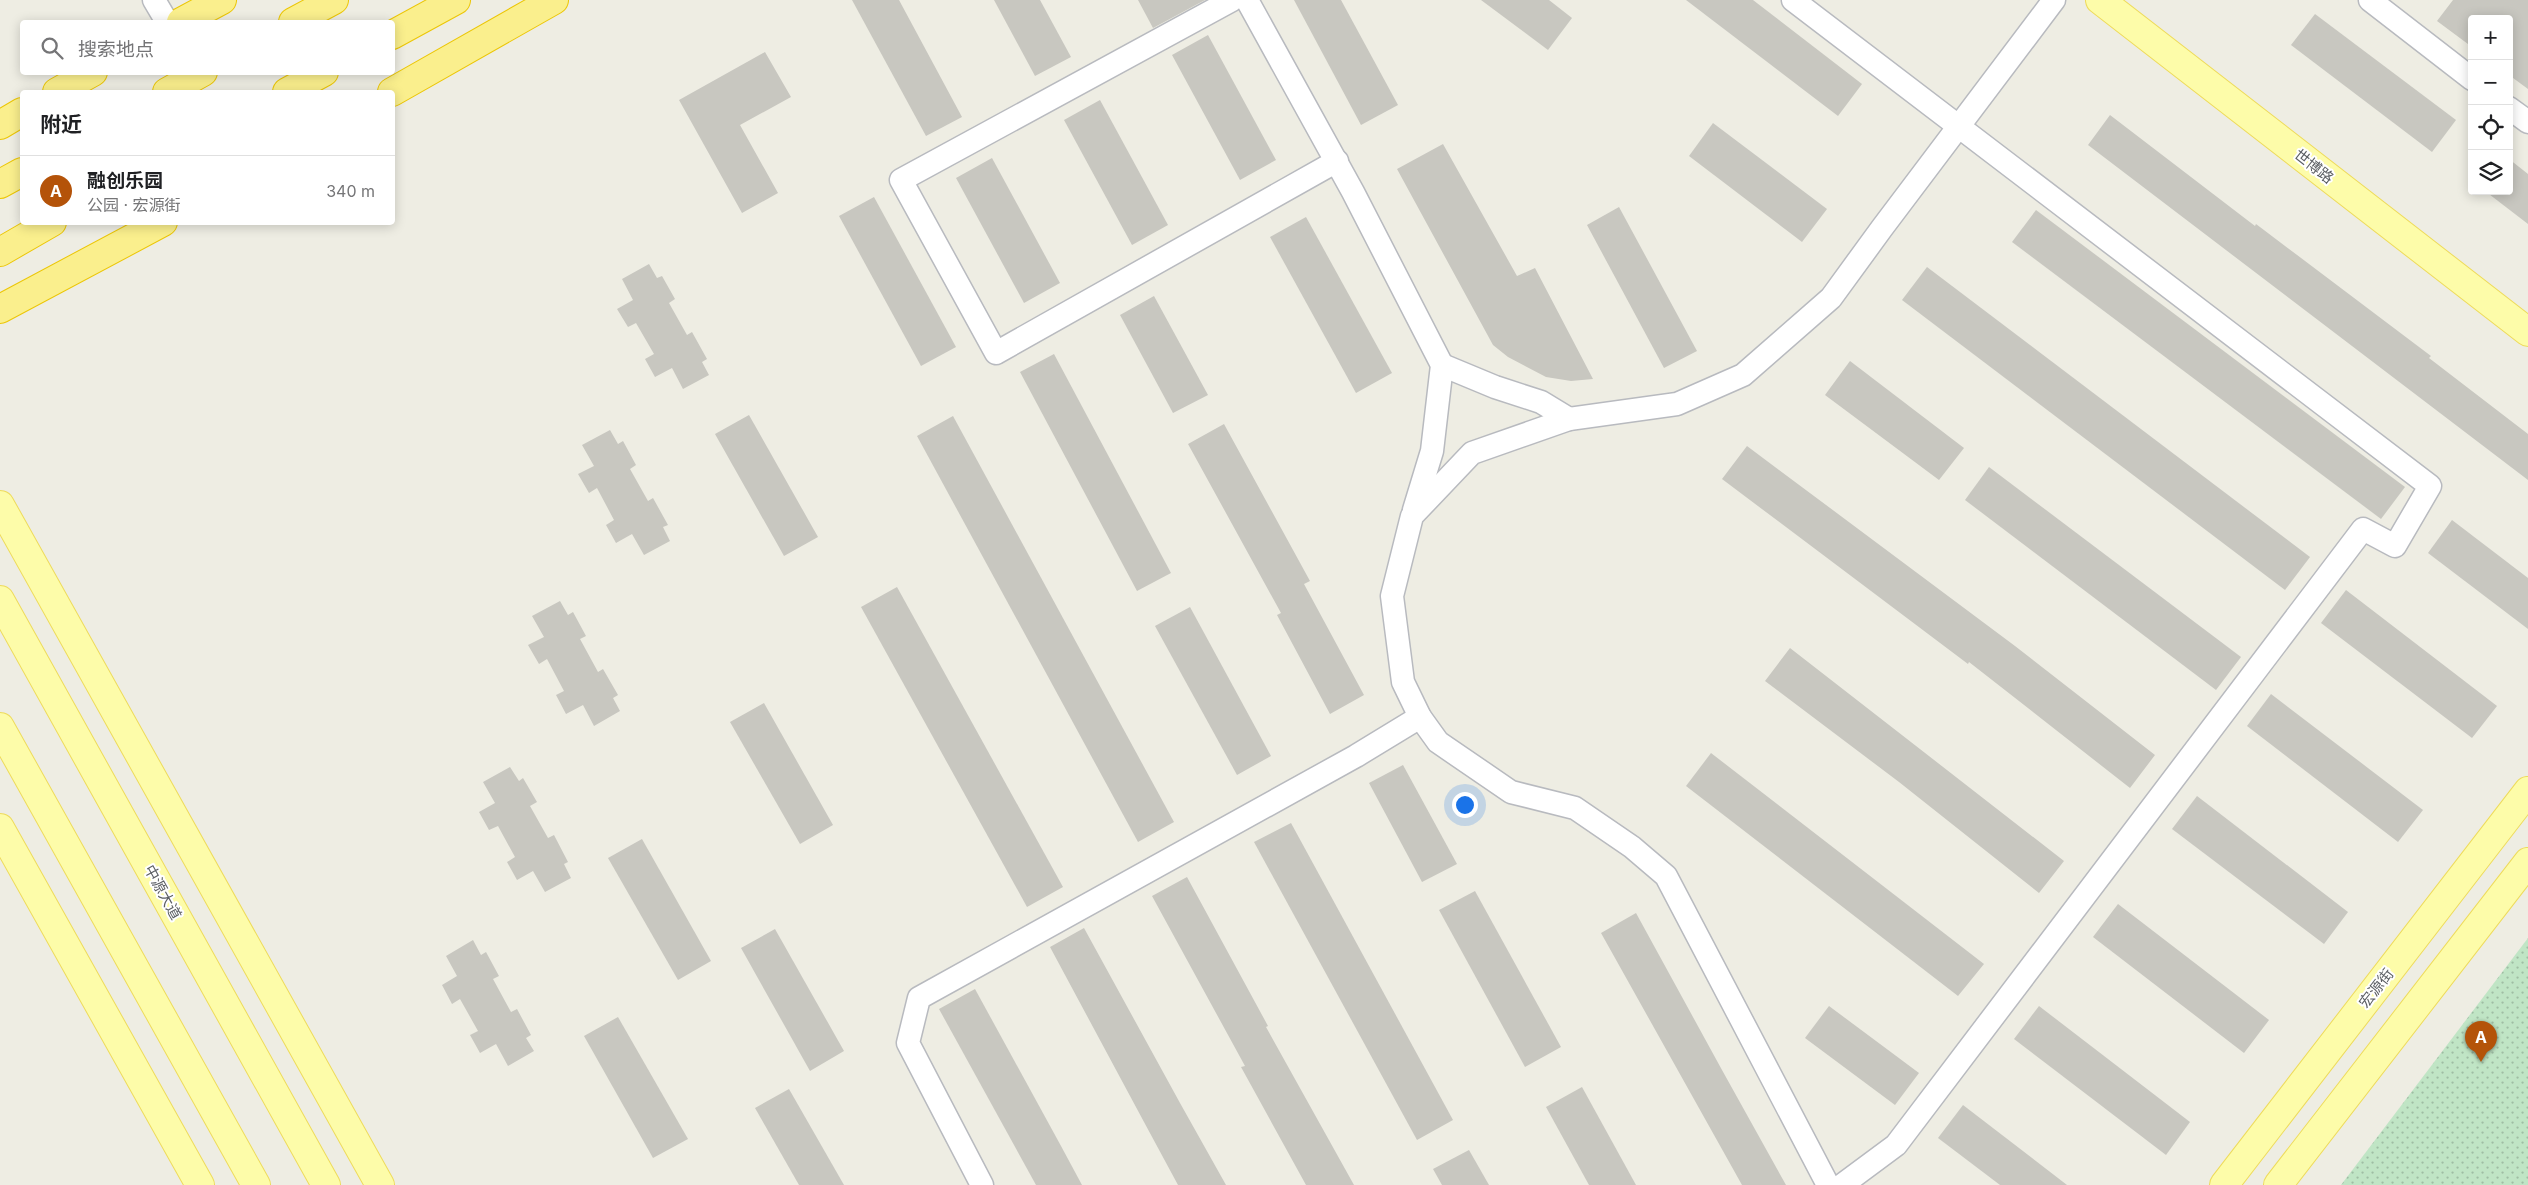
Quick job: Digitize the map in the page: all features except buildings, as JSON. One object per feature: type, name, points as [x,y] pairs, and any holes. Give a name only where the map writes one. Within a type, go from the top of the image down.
[{"type":"highway","points":[[185,20],[222,0]]},
{"type":"highway","points":[[298,20],[334,0]]},
{"type":"highway","points":[[395,33],[456,0]]},
{"type":"highway","points":[[395,90],[554,0]]},
{"type":"highway","points":[[61,90],[88,75]]},
{"type":"highway","points":[[171,90],[198,75]]},
{"type":"highway","points":[[291,90],[318,75]]},
{"type":"highway","points":[[0,125],[20,113]]},
{"type":"highway","points":[[0,184],[20,173]]},
{"type":"highway","points":[[0,252],[47,225]]},
{"type":"highway","points":[[0,309],[157,225]]},
{"type":"main road","name":"世博路","points":[[2100,0],[2528,332]]},
{"type":"main road","name":"世博路","points":[[2124,0],[2528,310]]},
{"type":"main road","points":[[0,505],[380,1185]]},
{"type":"main road","name":"中源大道","points":[[0,600],[326,1185]]},
{"type":"main road","points":[[0,727],[256,1185]]},
{"type":"main road","name":"宏源街","points":[[2224,1185],[2528,791]]},
{"type":"main road","points":[[0,828],[200,1185]]},
{"type":"main road","points":[[2278,1185],[2528,862]]},
{"type":"street","points":[[154,0],[166,20]]},
{"type":"street","points":[[1232,0],[901,180],[996,353],[1337,161]]},
{"type":"street","points":[[1248,0],[1337,161],[1442,365],[1432,451],[1412,516],[1392,596],[1403,682],[1420,717],[1438,742],[1511,792],[1575,808],[1632,847],[1666,876],[1828,1185]]},
{"type":"street","points":[[1793,0],[2430,486],[2395,546],[2363,529],[1896,1145],[1842,1185]]},
{"type":"street","points":[[1412,516],[1472,453],[1568,419],[1677,404],[1743,375],[1831,298],[2054,0]]},
{"type":"street","points":[[2370,0],[2468,76]]},
{"type":"street","points":[[2513,111],[2528,122]]},
{"type":"street","points":[[1442,365],[1495,387],[1541,402],[1568,419]]},
{"type":"street","points":[[982,1185],[908,1043],[919,998],[1356,756],[1420,717]]},
{"type":"green space","points":[[2528,938],[2528,1185],[2341,1185]]},
{"type":"place","name":"融创乐园","points":[[2481,1062]]}]
